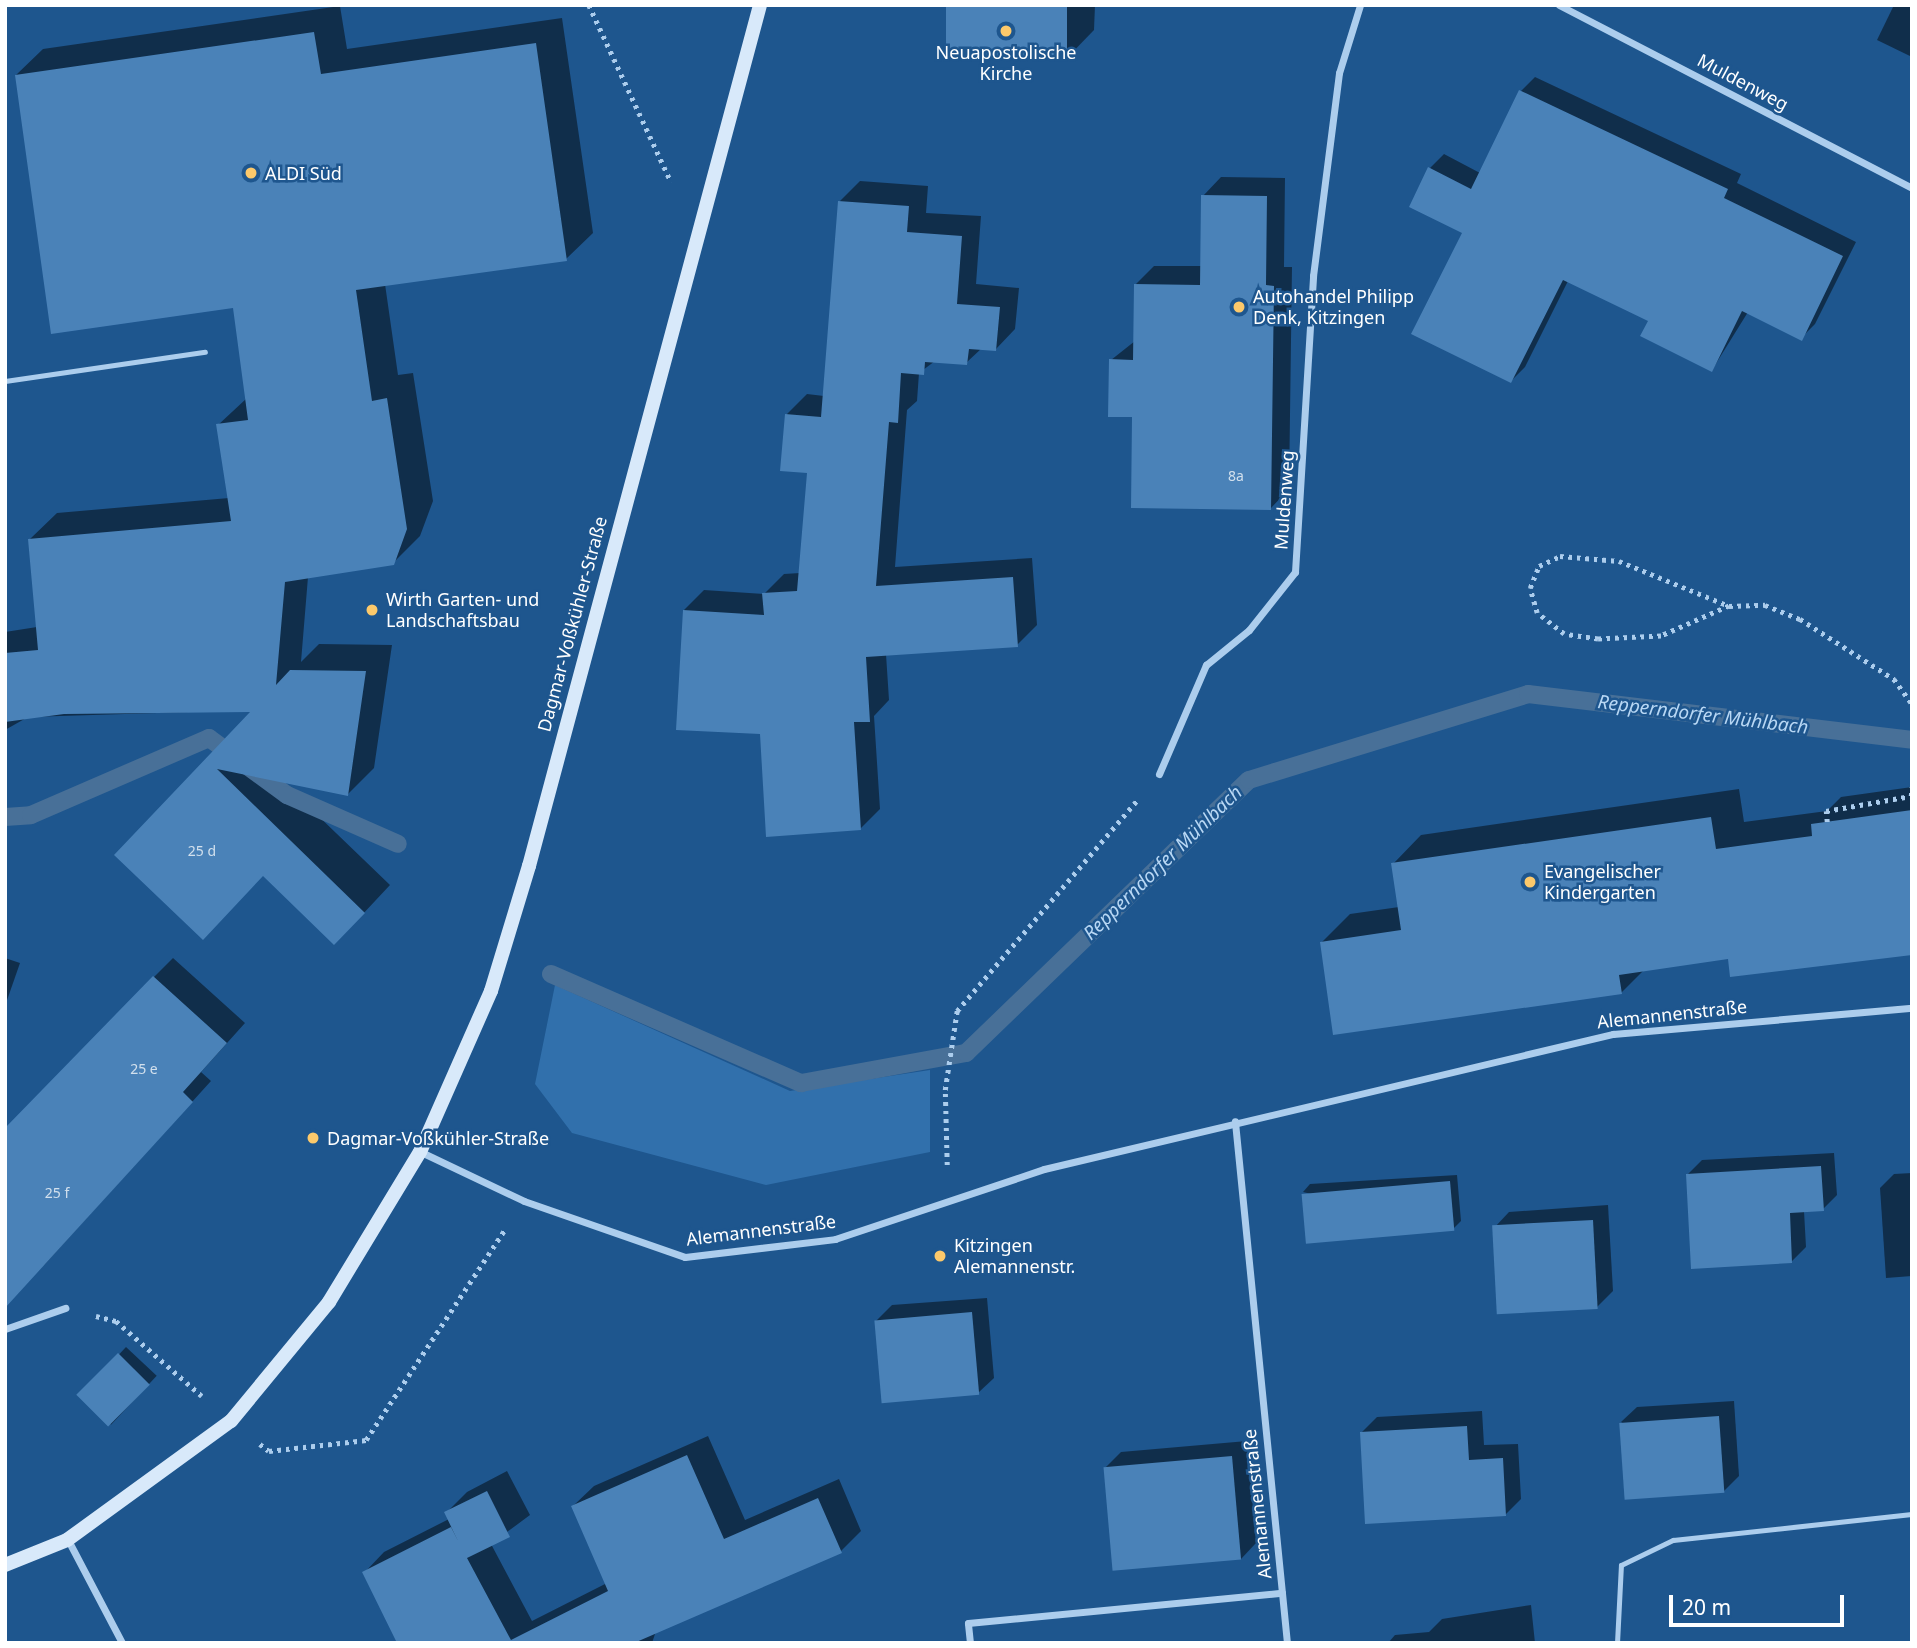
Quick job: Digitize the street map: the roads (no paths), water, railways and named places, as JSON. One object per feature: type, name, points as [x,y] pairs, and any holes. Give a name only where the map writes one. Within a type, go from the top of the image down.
[{"type":"street","name":"Dagmar-Voßkühler-Straße","points":[[5,1565],[67,1540],[231,1421],[329,1302],[420,1152],[491,991],[695,234],[760,5]]},
{"type":"street","name":"Muldenweg","points":[[1159,774],[1206,665],[1250,630],[1295,572],[1315,263],[1339,73],[1360,5]]},
{"type":"street","name":"Muldenweg","points":[[1559,5],[1912,188]]},
{"type":"street","name":"Alemannenstraße","points":[[420,1152],[524,1201],[685,1257],[835,1239],[947,1201],[1235,1121],[1613,1034],[1912,1008]]},
{"type":"street","name":"Alemannenstraße","points":[[970,1643],[968,1623],[1282,1593],[1235,1121]]},
{"type":"street","points":[[5,1329],[65,1308]]},
{"type":"street","points":[[67,1540],[122,1643]]},
{"type":"street","points":[[1282,1593],[1287,1643]]},
{"type":"lane","points":[[5,381],[205,352]]},
{"type":"lane","points":[[1617,1643],[1621,1565],[1673,1540],[1912,1514]]},
{"type":"waterway","name":"Repperndorfer Mühlbach","points":[[551,974],[801,1083],[966,1053],[1249,780],[1528,694],[1912,740]]},
{"type":"waterway","name":"Repperndorfer Mühlbach","points":[[5,817],[31,815],[209,738],[287,795],[398,844]]},
{"type":"place","name":"Neuapostolische Kirche","points":[[1006,31]]},
{"type":"place","name":"ALDI Süd","points":[[251,173]]},
{"type":"place","name":"Autohandel Philipp Denk, Kitzingen","points":[[1239,307]]},
{"type":"place","name":"Wirth Garten- und Landschaftsbau","points":[[372,610]]},
{"type":"place","name":"Evangelischer Kindergarten","points":[[1530,882]]},
{"type":"place","name":"Dagmar-Voßkühler-Straße","points":[[313,1138]]},
{"type":"place","name":"Kitzingen Alemannenstr.","points":[[940,1256]]}]
